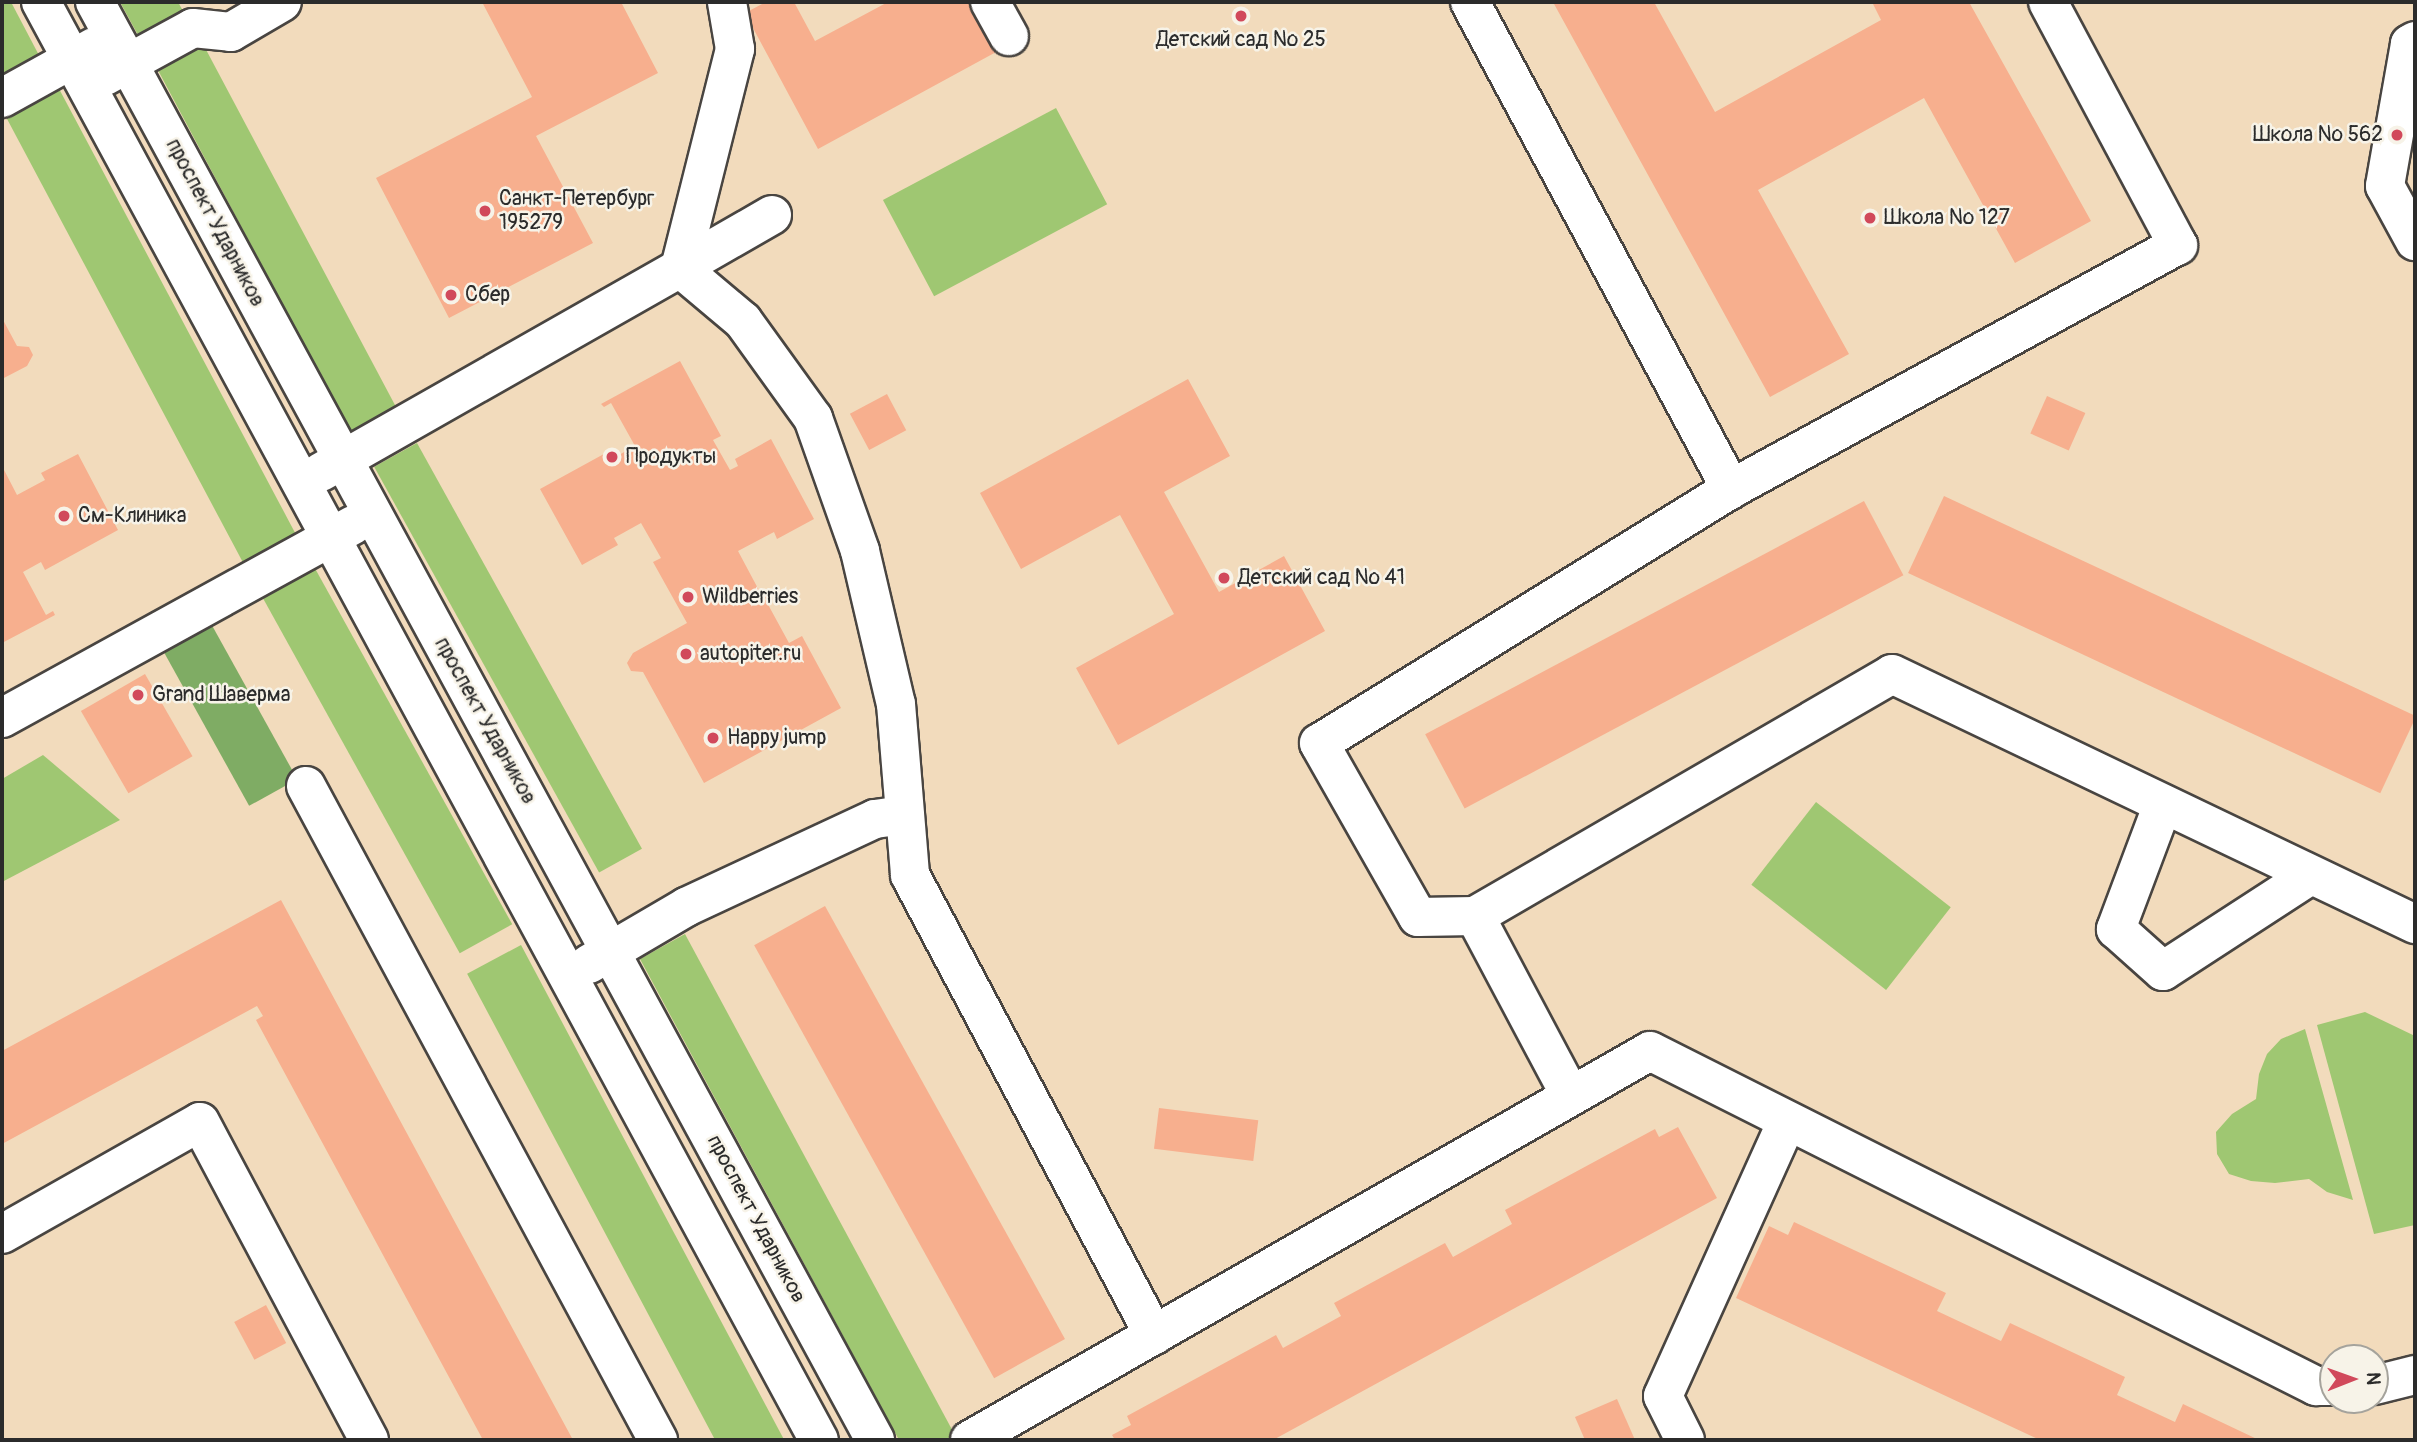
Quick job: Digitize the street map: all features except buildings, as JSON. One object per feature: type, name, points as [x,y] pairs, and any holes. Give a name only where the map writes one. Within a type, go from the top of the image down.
[{"type":"street","points":[[41,2],[819,1440]]},
{"type":"street","name":"проспект Ударников","points":[[95,2],[875,1440]]},
{"type":"street","points":[[2,99],[80,72],[121,49],[193,27],[231,32],[282,2]]},
{"type":"street","points":[[680,268],[735,49],[727,2]]},
{"type":"street","points":[[990,2],[1009,36]]},
{"type":"street","points":[[1470,2],[1731,489]]},
{"type":"street","points":[[2048,2],[2178,246],[1731,489],[1319,743],[1418,917],[1475,916],[1892,674],[2415,924]]},
{"type":"street","points":[[2415,41],[2410,44],[2385,186],[2415,241]]},
{"type":"street","points":[[302,483],[772,215]]},
{"type":"street","points":[[680,268],[743,321],[813,418],[860,551],[897,704],[910,875],[1154,1335]]},
{"type":"street","points":[[2,718],[372,515]]},
{"type":"street","points":[[306,786],[658,1440]]},
{"type":"street","points":[[2163,804],[2116,929],[2163,971],[2311,875]]},
{"type":"street","points":[[569,975],[686,907],[874,819],[905,815]]},
{"type":"street","points":[[1475,916],[1570,1096]]},
{"type":"street","points":[[970,1440],[1650,1051],[1787,1122],[2319,1386]]},
{"type":"street","points":[[2,1234],[200,1122],[369,1440]]},
{"type":"street","points":[[1685,1440],[1663,1396],[1787,1122]]},
{"type":"street","points":[[2389,1381],[2415,1375]]},
{"type":"green space","points":[[2,2],[11,2],[42,61],[2,83]]},
{"type":"green space","points":[[120,2],[178,2],[183,11],[138,35]]},
{"type":"green space","points":[[203,44],[397,410],[351,434],[157,68]]},
{"type":"green space","points":[[57,85],[298,538],[245,566],[4,113]]},
{"type":"green space","points":[[1056,108],[1107,204],[934,296],[883,200]]},
{"type":"green space","points":[[417,443],[642,849],[599,873],[374,467]]},
{"type":"green space","points":[[312,563],[512,924],[460,953],[260,592]]},
{"type":"green space","points":[[209,620],[297,779],[249,806],[161,647]]},
{"type":"green space","points":[[43,755],[120,820],[2,882],[2,779]]},
{"type":"green space","points":[[1816,802],[1951,907],[1886,990],[1751,885]]},
{"type":"green space","points":[[685,934],[956,1437],[950,1440],[899,1440],[640,959]]},
{"type":"green space","points":[[521,945],[784,1440],[715,1440],[467,974]]},
{"type":"green space","points":[[2365,1012],[2415,1036],[2415,1225],[2374,1234],[2317,1025]]},
{"type":"green space","points":[[2305,1029],[2353,1200],[2327,1192],[2309,1179],[2275,1183],[2251,1181],[2229,1174],[2217,1154],[2216,1132],[2232,1114],[2256,1099],[2259,1074],[2267,1054],[2281,1039]]},
{"type":"place","name":"Детский сад № 25","points":[[1241,16]]},
{"type":"place","name":"Школа № 562","points":[[2397,135]]},
{"type":"place","name":"Санкт-Петербург 195279","points":[[485,211]]},
{"type":"place","name":"Школа № 127","points":[[1870,218]]},
{"type":"place","name":"Сбер","points":[[451,295]]},
{"type":"place","name":"Продукты","points":[[612,457]]},
{"type":"place","name":"См-Клиника","points":[[64,516]]},
{"type":"place","name":"Детский сад № 41","points":[[1224,578]]},
{"type":"place","name":"Wildberries","points":[[688,597]]},
{"type":"place","name":"autopiter.ru","points":[[686,654]]},
{"type":"place","name":"Grand Шаверма","points":[[138,695]]},
{"type":"place","name":"Happy jump","points":[[713,738]]}]
